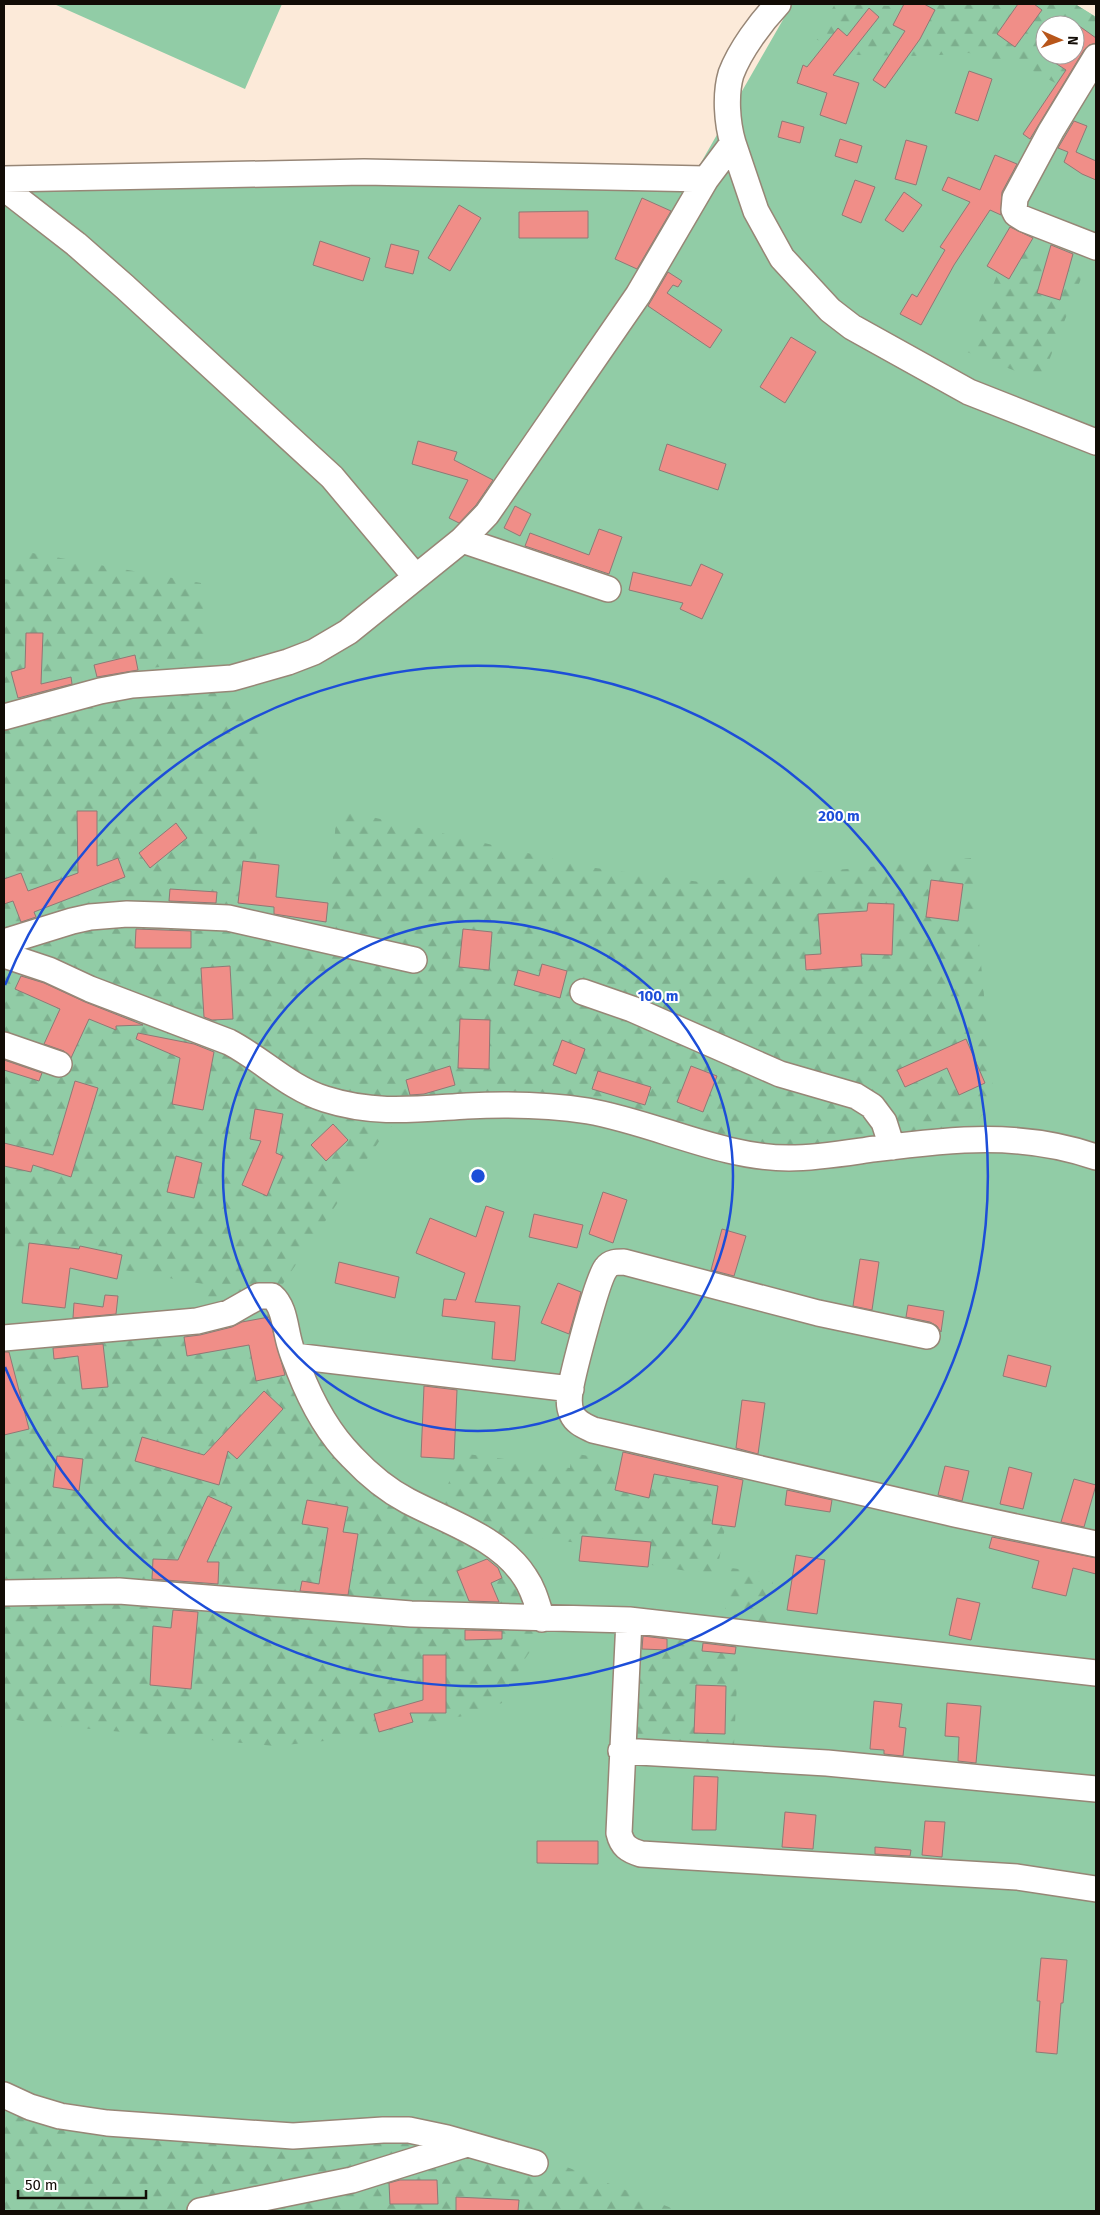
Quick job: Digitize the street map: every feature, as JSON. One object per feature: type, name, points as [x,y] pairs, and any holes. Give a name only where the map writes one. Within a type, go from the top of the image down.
[{"type":"street","points":[[778,4],[757,29],[731,75],[728,104],[730,132],[756,211],[782,258],[830,310],[852,328],[969,392],[1096,442]]},
{"type":"street","points":[[1096,57],[1051,131],[1015,198],[1014,204],[1016,214],[1024,220],[1096,247]]},
{"type":"street","points":[[4,717],[100,691],[132,685],[232,678],[288,662],[331,643],[384,603],[415,576],[462,540],[488,514],[638,295],[706,179],[733,143]]},
{"type":"street","points":[[4,179],[364,172],[706,179]]},
{"type":"street","points":[[4,188],[76,244],[125,287],[332,477],[415,576]]},
{"type":"street","points":[[462,540],[608,589]]},
{"type":"street","points":[[4,942],[72,920],[127,914],[160,915],[228,918],[414,960]]},
{"type":"street","points":[[4,955],[49,970],[90,989],[228,1042],[249,1052],[301,1089],[327,1100],[400,1111],[484,1106],[566,1108],[640,1123],[735,1151],[776,1158],[822,1156],[892,1147],[995,1138],[1047,1143],[1096,1157]]},
{"type":"street","points":[[583,992],[632,1009],[780,1074],[856,1096],[872,1106],[884,1122],[892,1147]]},
{"type":"street","points":[[4,1045],[60,1064]]},
{"type":"street","points":[[927,1336],[818,1312],[618,1262],[607,1266],[604,1272],[571,1388],[571,1413],[582,1425],[593,1430],[956,1514],[1096,1544]]},
{"type":"street","points":[[4,1338],[203,1320],[229,1313],[252,1298],[265,1295],[272,1296],[280,1306],[294,1356],[318,1410],[345,1450],[363,1469],[407,1500],[480,1538],[506,1555],[528,1582],[542,1619]]},
{"type":"street","points":[[294,1356],[571,1388]]},
{"type":"street","points":[[4,1593],[119,1591],[401,1613],[542,1619],[629,1620],[1096,1673]]},
{"type":"street","points":[[629,1620],[618,1833],[624,1846],[635,1853],[1017,1877],[1096,1889]]},
{"type":"street","points":[[621,1751],[827,1763],[1096,1789]]},
{"type":"street","points":[[4,2095],[30,2107],[60,2116],[107,2123],[293,2136],[409,2130],[535,2163]]},
{"type":"street","points":[[200,2211],[352,2180],[467,2144]]},
{"type":"green space","points":[[54,4],[282,4],[245,89]]},
{"type":"green space","points":[[792,4],[1075,4],[1096,17],[1096,2211],[4,2211],[4,174],[691,180]]},
{"type":"green space","points":[[835,4],[915,7],[928,4],[1075,4],[1096,17],[1096,41],[1085,56],[1085,15],[1035,15],[1035,65],[1079,65],[1063,87],[1025,67],[969,53],[924,56],[857,55],[815,39]]},
{"type":"green space","points":[[1010,242],[1084,271],[1041,381],[967,352]]},
{"type":"green space","points":[[21,551],[201,583],[208,662],[4,683],[4,579],[11,580]]},
{"type":"green space","points":[[207,682],[262,723],[255,889],[222,919],[326,937],[337,809],[588,867],[700,882],[971,858],[994,1101],[965,1135],[800,1157],[662,1126],[454,1105],[388,1128],[270,1303],[315,1409],[395,1491],[504,1548],[552,1618],[523,1662],[502,1703],[463,1716],[344,1739],[275,1746],[47,1725],[4,1718],[4,1340],[216,1321],[203,1284],[4,1249],[4,722]]},
{"type":"green space","points":[[460,1453],[570,1468],[571,1453],[734,1480],[716,1576],[640,1563],[642,1550],[499,1534],[441,1503]]},
{"type":"green space","points":[[731,1568],[774,1574],[767,1623],[724,1616]]},
{"type":"green space","points":[[642,1637],[739,1642],[734,1745],[637,1739]]},
{"type":"green space","points":[[4,2101],[49,2123],[405,2125],[536,2155],[679,2211],[4,2211]]},
{"type":"building","points":[[904,4],[924,4],[935,10],[920,39],[885,88],[873,80],[905,31],[893,25]]},
{"type":"building","points":[[1018,4],[1034,4],[1042,10],[1038,15],[1035,15],[1035,20],[1015,47],[997,34]]},
{"type":"building","points":[[869,8],[879,17],[833,75],[859,83],[846,124],[820,115],[827,93],[797,83],[803,65],[807,67],[838,28],[847,36]]},
{"type":"building","points":[[1085,30],[1096,38],[1096,43],[1089,45],[1085,49]]},
{"type":"building","points":[[1058,65],[1075,65],[1030,139],[1023,134],[1066,70]]},
{"type":"building","points":[[969,71],[992,79],[978,121],[955,113]]},
{"type":"building","points":[[782,121],[804,127],[800,143],[778,137]]},
{"type":"building","points":[[1074,121],[1087,126],[1076,152],[1096,161],[1096,180],[1082,174],[1064,162],[1068,152],[1058,148]]},
{"type":"building","points":[[840,139],[862,146],[857,163],[835,156]]},
{"type":"building","points":[[906,140],[927,146],[916,185],[895,179]]},
{"type":"building","points":[[995,155],[1017,164],[1002,192],[1001,215],[990,210],[954,265],[921,325],[900,314],[912,294],[917,297],[945,250],[940,247],[970,202],[942,190],[948,177],[980,190]]},
{"type":"building","points":[[855,180],[875,187],[861,223],[842,215]]},
{"type":"building","points":[[904,192],[922,205],[903,232],[885,220]]},
{"type":"building","points":[[642,198],[671,211],[637,269],[615,259]]},
{"type":"building","points":[[459,205],[481,218],[450,271],[428,258]]},
{"type":"building","points":[[588,211],[588,238],[519,238],[519,212]]},
{"type":"building","points":[[1010,227],[1033,238],[1009,279],[987,266]]},
{"type":"building","points":[[320,241],[370,258],[363,281],[313,265]]},
{"type":"building","points":[[391,244],[419,251],[413,274],[385,267]]},
{"type":"building","points":[[1051,245],[1073,254],[1060,300],[1037,293]]},
{"type":"building","points":[[668,272],[682,281],[678,287],[673,285],[667,293],[722,330],[710,348],[648,306]]},
{"type":"building","points":[[791,337],[816,352],[785,403],[760,387]]},
{"type":"building","points":[[418,441],[457,452],[454,460],[493,480],[476,505],[459,523],[449,518],[468,480],[412,464]]},
{"type":"building","points":[[667,444],[726,464],[718,490],[659,470]]},
{"type":"building","points":[[515,506],[531,514],[520,536],[504,528]]},
{"type":"building","points":[[599,529],[622,537],[609,574],[525,546],[530,533],[589,555]]},
{"type":"building","points":[[701,564],[723,574],[702,619],[680,609],[683,603],[629,590],[633,572],[691,586]]},
{"type":"building","points":[[26,633],[43,633],[41,684],[71,677],[72,684],[18,698],[11,672],[25,668]]},
{"type":"building","points":[[135,655],[138,670],[97,677],[94,665]]},
{"type":"building","points":[[77,811],[97,811],[97,866],[118,858],[125,877],[34,912],[36,917],[21,922],[13,901],[4,904],[4,879],[21,873],[28,891],[78,873]]},
{"type":"building","points":[[176,823],[187,838],[150,868],[139,853]]},
{"type":"building","points":[[243,861],[279,865],[276,897],[328,903],[326,922],[274,914],[274,907],[238,903]]},
{"type":"building","points":[[931,880],[963,884],[958,921],[926,917]]},
{"type":"building","points":[[170,889],[217,892],[216,903],[169,901]]},
{"type":"building","points":[[868,903],[894,904],[892,955],[861,954],[862,966],[806,970],[805,955],[821,954],[818,914],[867,911]]},
{"type":"building","points":[[136,929],[191,931],[191,948],[135,948]]},
{"type":"building","points":[[463,929],[492,932],[489,970],[459,967]]},
{"type":"building","points":[[542,964],[567,971],[560,998],[514,985],[518,970],[539,976]]},
{"type":"building","points":[[230,966],[233,1019],[212,1020],[204,1017],[201,968]]},
{"type":"building","points":[[21,976],[44,983],[143,1025],[116,1026],[116,1030],[89,1019],[71,1058],[64,1051],[44,1044],[60,1009],[15,989]]},
{"type":"building","points":[[460,1019],[490,1020],[489,1069],[458,1068]]},
{"type":"building","points":[[138,1033],[194,1044],[214,1052],[203,1110],[172,1104],[180,1058],[136,1039]]},
{"type":"building","points":[[966,1039],[985,1083],[959,1095],[947,1068],[905,1087],[897,1070]]},
{"type":"building","points":[[562,1040],[585,1049],[576,1074],[553,1065]]},
{"type":"building","points":[[4,1060],[42,1073],[39,1081],[4,1070]]},
{"type":"building","points":[[450,1066],[455,1085],[424,1094],[410,1095],[406,1080]]},
{"type":"building","points":[[691,1066],[717,1076],[703,1112],[677,1102]]},
{"type":"building","points":[[598,1071],[651,1087],[645,1105],[592,1089]]},
{"type":"building","points":[[75,1081],[98,1088],[71,1177],[33,1165],[31,1172],[4,1166],[4,1143],[53,1155]]},
{"type":"building","points":[[255,1109],[283,1114],[276,1153],[283,1156],[267,1196],[242,1185],[261,1141],[250,1139]]},
{"type":"building","points":[[333,1124],[348,1140],[326,1161],[311,1145]]},
{"type":"building","points":[[176,1156],[202,1163],[194,1198],[167,1192]]},
{"type":"building","points":[[603,1192],[627,1200],[613,1243],[589,1234]]},
{"type":"building","points":[[486,1206],[504,1212],[475,1302],[520,1306],[515,1361],[492,1359],[495,1322],[442,1316],[444,1299],[456,1300],[465,1273],[416,1253],[430,1218],[476,1237]]},
{"type":"building","points":[[534,1214],[583,1225],[577,1248],[529,1237]]},
{"type":"building","points":[[722,1229],[746,1236],[734,1276],[711,1270]]},
{"type":"building","points":[[29,1243],[79,1249],[80,1246],[122,1255],[117,1279],[70,1268],[65,1308],[22,1303]]},
{"type":"building","points":[[860,1259],[879,1262],[872,1310],[853,1306]]},
{"type":"building","points":[[339,1262],[399,1277],[395,1298],[335,1283]]},
{"type":"building","points":[[558,1283],[581,1292],[569,1334],[541,1323]]},
{"type":"building","points":[[105,1295],[118,1296],[116,1314],[73,1318],[74,1303],[103,1307]]},
{"type":"building","points":[[908,1305],[944,1311],[941,1332],[937,1326],[930,1322],[906,1317]]},
{"type":"building","points":[[269,1317],[285,1375],[256,1381],[249,1345],[187,1356],[184,1337],[200,1335],[232,1327],[242,1322]]},
{"type":"building","points":[[103,1344],[108,1387],[82,1389],[78,1356],[54,1359],[53,1348]]},
{"type":"building","points":[[4,1352],[9,1352],[29,1429],[4,1435]]},
{"type":"building","points":[[1008,1355],[1051,1366],[1046,1387],[1003,1376]]},
{"type":"building","points":[[424,1386],[457,1390],[454,1459],[421,1457]]},
{"type":"building","points":[[264,1391],[283,1409],[237,1459],[228,1451],[219,1485],[135,1461],[142,1437],[204,1455]]},
{"type":"building","points":[[742,1400],[765,1403],[758,1454],[736,1448]]},
{"type":"building","points":[[623,1452],[743,1480],[735,1527],[712,1524],[718,1486],[654,1474],[649,1498],[615,1490]]},
{"type":"building","points":[[57,1456],[83,1459],[79,1491],[53,1487]]},
{"type":"building","points":[[945,1466],[969,1471],[962,1501],[938,1495]]},
{"type":"building","points":[[1009,1467],[1032,1473],[1023,1509],[1000,1504]]},
{"type":"building","points":[[1074,1479],[1096,1485],[1084,1527],[1061,1522]]},
{"type":"building","points":[[787,1490],[832,1500],[830,1512],[785,1505]]},
{"type":"building","points":[[208,1496],[232,1507],[207,1562],[219,1562],[218,1584],[152,1579],[153,1559],[178,1560]]},
{"type":"building","points":[[307,1500],[348,1507],[343,1532],[358,1534],[348,1595],[300,1591],[302,1581],[319,1584],[328,1528],[302,1524]]},
{"type":"building","points":[[582,1536],[651,1542],[648,1567],[579,1561]]},
{"type":"building","points":[[992,1537],[1096,1558],[1096,1574],[1073,1568],[1066,1596],[1032,1588],[1039,1561],[989,1548]]},
{"type":"building","points":[[796,1555],[825,1560],[817,1614],[787,1610]]},
{"type":"building","points":[[487,1559],[498,1568],[502,1578],[491,1583],[499,1602],[469,1601],[457,1571]]},
{"type":"building","points":[[957,1598],[980,1603],[971,1640],[949,1635]]},
{"type":"building","points":[[173,1610],[198,1612],[191,1689],[150,1685],[153,1626],[171,1628]]},
{"type":"building","points":[[465,1630],[502,1631],[502,1639],[465,1640]]},
{"type":"building","points":[[643,1636],[667,1639],[667,1650],[642,1649]]},
{"type":"building","points":[[703,1643],[736,1647],[735,1654],[702,1651]]},
{"type":"building","points":[[423,1655],[446,1655],[446,1713],[410,1713],[413,1722],[379,1732],[374,1714],[423,1700]]},
{"type":"building","points":[[696,1685],[726,1686],[725,1734],[694,1733]]},
{"type":"building","points":[[874,1701],[902,1704],[899,1727],[906,1728],[903,1756],[884,1754],[884,1750],[870,1749]]},
{"type":"building","points":[[947,1703],[981,1706],[976,1763],[958,1761],[959,1737],[945,1736]]},
{"type":"building","points":[[694,1776],[718,1777],[716,1830],[692,1830]]},
{"type":"building","points":[[785,1812],[816,1815],[813,1849],[782,1847]]},
{"type":"building","points":[[925,1821],[945,1822],[942,1857],[922,1855]]},
{"type":"building","points":[[537,1841],[598,1841],[598,1864],[537,1863]]},
{"type":"building","points":[[875,1847],[911,1850],[910,1856],[875,1854]]},
{"type":"building","points":[[1041,1958],[1067,1960],[1057,2054],[1036,2052],[1040,2001],[1037,2001]]},
{"type":"building","points":[[400,2180],[437,2180],[438,2204],[390,2204],[389,2183]]},
{"type":"building","points":[[456,2197],[519,2200],[518,2211],[456,2211]]}]
